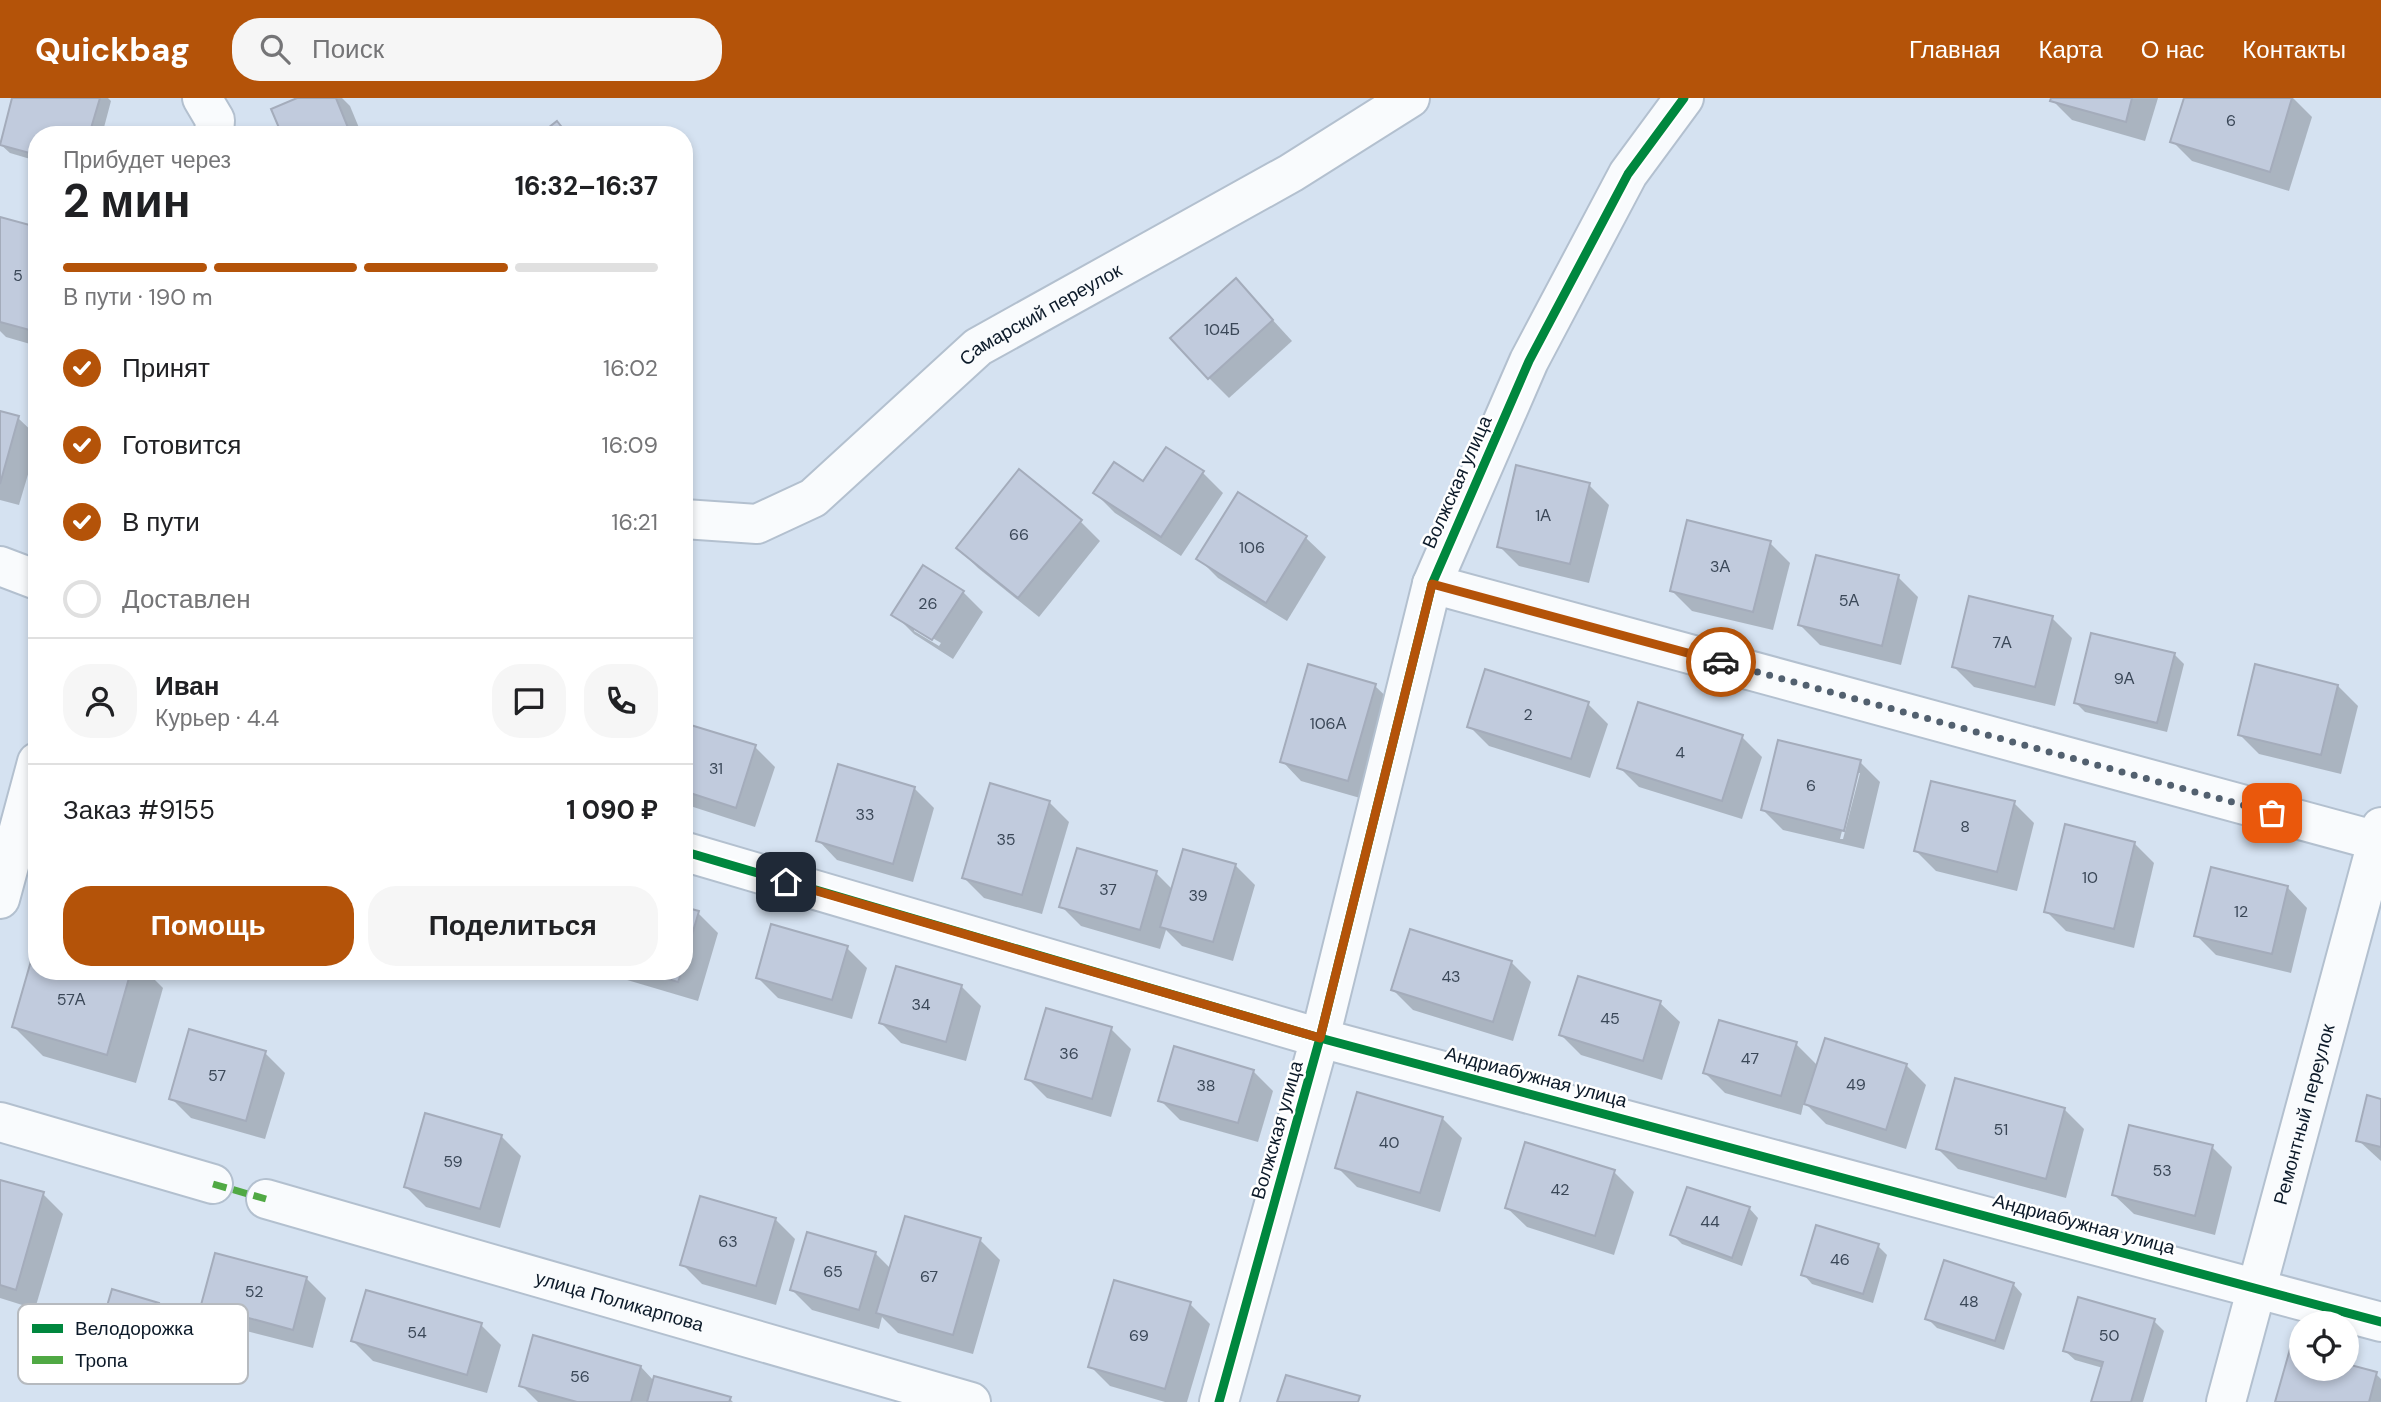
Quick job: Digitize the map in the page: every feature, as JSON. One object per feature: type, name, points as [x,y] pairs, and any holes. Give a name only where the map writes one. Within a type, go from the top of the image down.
[{"type":"street","points":[[202,98],[215,120],[215,126]]},
{"type":"street","name":"Самарский переулок","points":[[693,520],[757,524],[813,498],[978,346],[1291,173],[1410,98]]},
{"type":"street","name":"Волжская улица","points":[[1219,1402],[1320,1038],[1432,584],[1529,360],[1628,174],[1684,98]]},
{"type":"street","points":[[0,566],[28,577]]},
{"type":"street","points":[[1432,584],[2380,837]]},
{"type":"street","points":[[0,899],[28,795]]},
{"type":"street","name":"Ремонтный переулок","points":[[2226,1402],[2380,837]]},
{"type":"street","name":"Андриабужная улица","points":[[693,854],[1320,1038],[2381,1322]]},
{"type":"street","points":[[0,1122],[213,1184]]},
{"type":"street","name":"улица Поликарпова","points":[[266,1199],[971,1402]]},
{"type":"building","points":[[12,98],[100,98],[92,126],[28,126],[28,153],[0,145]]},
{"type":"building","points":[[297,98],[336,98],[347,126],[278,126],[271,109]]},
{"type":"building","points":[[2051,98],[2132,98],[2126,122],[2050,101]]},
{"type":"building","points":[[2184,98],[2292,98],[2270,172],[2170,142]]},
{"type":"building","points":[[0,217],[28,225],[28,330],[0,322]]},
{"type":"building","points":[[1236,278],[1273,320],[1208,379],[1170,338]]},
{"type":"building","points":[[0,411],[19,416],[0,484]]},
{"type":"building","points":[[1166,447],[1204,471],[1161,537],[1093,493],[1114,462],[1143,481]]},
{"type":"building","points":[[1516,465],[1590,483],[1570,564],[1497,547]]},
{"type":"building","points":[[1019,469],[1082,520],[1018,598],[956,548]]},
{"type":"building","points":[[1238,492],[1307,536],[1266,603],[1196,559]]},
{"type":"building","points":[[1687,520],[1771,541],[1753,612],[1670,591]]},
{"type":"building","points":[[1816,555],[1899,575],[1882,646],[1798,625]]},
{"type":"building","points":[[923,565],[964,591],[932,640],[891,615]]},
{"type":"building","points":[[1969,596],[2053,616],[2035,687],[1952,667]]},
{"type":"building","points":[[2091,633],[2175,653],[2157,723],[2074,703]]},
{"type":"building","points":[[1308,664],[1376,684],[1348,781],[1280,762]]},
{"type":"building","points":[[2255,664],[2338,685],[2321,755],[2238,735]]},
{"type":"building","points":[[1485,669],[1589,702],[1571,759],[1467,727]]},
{"type":"building","points":[[1638,702],[1743,735],[1722,801],[1617,768]]},
{"type":"building","points":[[693,726],[756,745],[736,808],[693,794]]},
{"type":"building","points":[[1778,740],[1861,760],[1844,831],[1761,810]]},
{"type":"building","points":[[838,764],[915,787],[893,864],[816,841]]},
{"type":"building","points":[[1931,781],[2015,801],[1997,872],[1914,851]]},
{"type":"building","points":[[990,783],[1050,801],[1022,895],[962,878]]},
{"type":"building","points":[[2065,824],[2135,842],[2114,929],[2044,912]]},
{"type":"building","points":[[1077,848],[1157,871],[1140,930],[1059,907]]},
{"type":"building","points":[[1183,849],[1236,864],[1213,942],[1160,927]]},
{"type":"building","points":[[2211,867],[2288,886],[2272,954],[2194,936]]},
{"type":"building","points":[[693,909],[699,911],[693,931]]},
{"type":"building","points":[[771,924],[848,946],[832,1000],[756,978]]},
{"type":"building","points":[[1410,929],[1512,961],[1493,1022],[1391,990]]},
{"type":"building","points":[[896,966],[962,985],[946,1042],[879,1023]]},
{"type":"building","points":[[28,971],[28,980],[128,980],[107,1055],[12,1027]]},
{"type":"building","points":[[1578,976],[1661,1001],[1643,1061],[1559,1035]]},
{"type":"building","points":[[1046,1008],[1112,1027],[1092,1099],[1025,1079]]},
{"type":"building","points":[[1719,1020],[1797,1042],[1781,1096],[1703,1073]]},
{"type":"building","points":[[189,1029],[266,1051],[246,1121],[169,1099]]},
{"type":"building","points":[[1825,1038],[1907,1064],[1886,1130],[1804,1104]]},
{"type":"building","points":[[1174,1046],[1254,1070],[1238,1123],[1158,1101]]},
{"type":"building","points":[[1955,1078],[2065,1108],[2046,1179],[1936,1149]]},
{"type":"building","points":[[1357,1092],[1443,1117],[1420,1193],[1335,1168]]},
{"type":"building","points":[[2367,1095],[2381,1099],[2381,1147],[2356,1141]]},
{"type":"building","points":[[425,1113],[502,1135],[480,1209],[404,1187]]},
{"type":"building","points":[[2129,1125],[2213,1145],[2195,1216],[2112,1195]]},
{"type":"building","points":[[1525,1142],[1615,1170],[1595,1236],[1505,1208]]},
{"type":"building","points":[[0,1180],[44,1192],[16,1290],[0,1285]]},
{"type":"building","points":[[1687,1187],[1750,1207],[1732,1258],[1670,1235]]},
{"type":"building","points":[[700,1196],[776,1218],[756,1286],[680,1265]]},
{"type":"building","points":[[905,1216],[981,1238],[953,1335],[876,1313]]},
{"type":"building","points":[[1816,1225],[1879,1244],[1863,1294],[1801,1275]]},
{"type":"building","points":[[807,1232],[876,1252],[859,1310],[790,1290]]},
{"type":"building","points":[[215,1253],[307,1277],[293,1330],[248,1318],[248,1304],[201,1304]]},
{"type":"building","points":[[1944,1260],[2014,1283],[1995,1341],[1925,1319]]},
{"type":"building","points":[[1114,1280],[1191,1302],[1165,1389],[1088,1367]]},
{"type":"building","points":[[112,1289],[159,1303],[159,1304],[108,1304]]},
{"type":"building","points":[[366,1290],[482,1323],[467,1375],[351,1341]]},
{"type":"building","points":[[2078,1297],[2155,1319],[2131,1402],[2091,1402],[2103,1362],[2063,1351]]},
{"type":"building","points":[[533,1335],[641,1366],[631,1402],[577,1402],[519,1386]]},
{"type":"building","points":[[2289,1353],[2289,1381],[2359,1381],[2359,1367],[2377,1372],[2369,1402],[2275,1402]]},
{"type":"building","points":[[1286,1375],[1360,1396],[1358,1402],[1277,1402]]},
{"type":"building","points":[[654,1376],[731,1397],[729,1402],[647,1402]]},
{"type":"marked path","points":[[213,1184],[266,1199]]},
{"type":"cycle path","points":[[1219,1402],[1320,1038],[1432,584],[1529,361],[1628,174],[1684,98]]},
{"type":"cycle path","points":[[693,854],[1320,1038],[2381,1322]]},
{"type":"way so far","points":[[1721,662],[2272,813]]},
{"type":"route","points":[[786,882],[1320,1038],[1432,584],[1721,662]]}]
